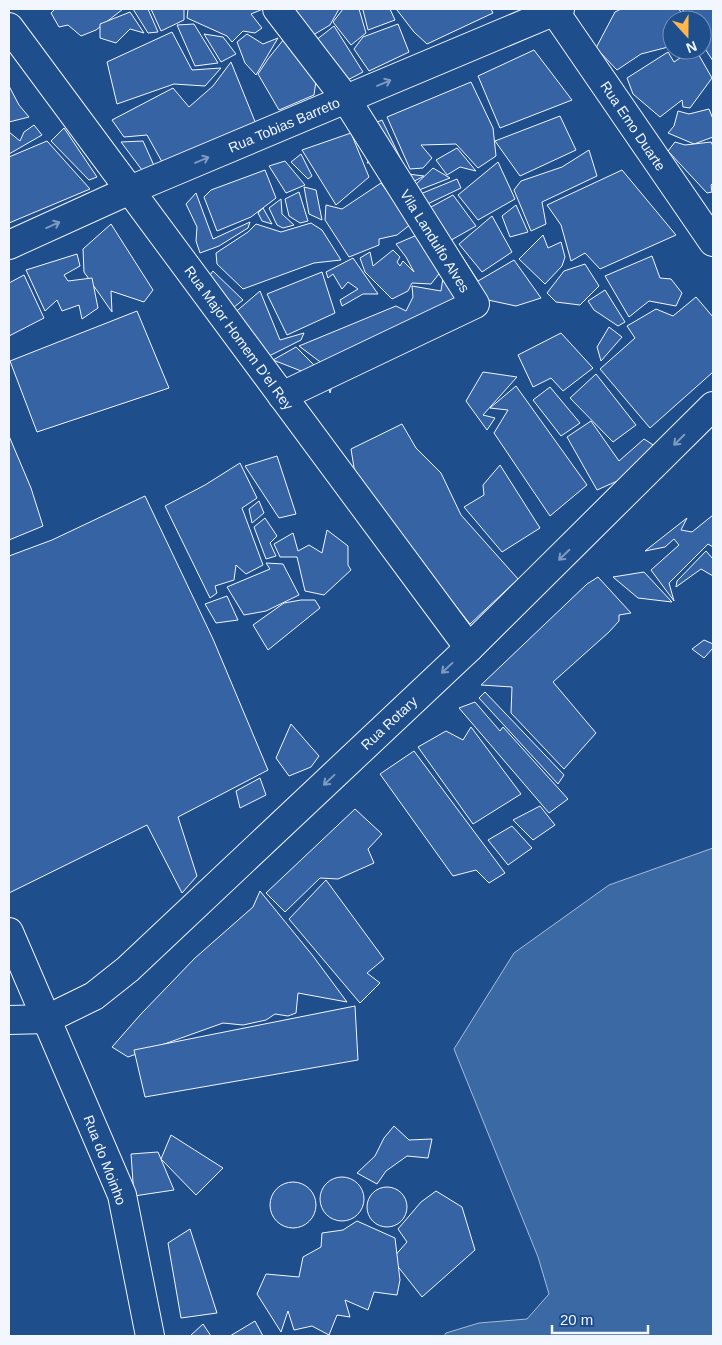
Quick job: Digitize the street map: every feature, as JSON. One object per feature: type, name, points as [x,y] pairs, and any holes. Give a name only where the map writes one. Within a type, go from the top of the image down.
[{"type":"street","points":[[277,9],[346,99]]},
{"type":"street","name":"Rua Tobias Barreto","points":[[9,245],[130,190],[556,10]]},
{"type":"street","name":"Rua Emo Duarte","points":[[556,10],[713,242]]},
{"type":"street","name":"Rua Major Homem D'el Rey","points":[[9,27],[469,648]]},
{"type":"street","name":"Vila Landulfo Alves","points":[[282,396],[475,304],[346,99]]},
{"type":"street","name":"Rua Rotary","points":[[47,1019],[94,996],[128,970],[469,648],[713,406]]},
{"type":"street","name":"Rua do Moinho","points":[[9,932],[122,1195],[150,1336]]},
{"type":"street","points":[[9,1020],[47,1019]]},
{"type":"water","points":[[713,848],[713,1336],[444,1336],[446,1333],[479,1323],[527,1319],[549,1294],[538,1257],[454,1049],[514,953],[609,885]]},
{"type":"building","points":[[55,9],[123,9],[96,30],[81,36],[68,25],[59,27],[51,13]]},
{"type":"building","points":[[133,9],[148,9],[158,32],[148,33]]},
{"type":"building","points":[[151,9],[184,9],[184,20],[161,31]]},
{"type":"building","points":[[188,9],[263,9],[251,14],[262,28],[255,33],[243,31],[232,42],[227,36],[187,18]]},
{"type":"building","points":[[286,9],[339,9],[330,25],[303,41]]},
{"type":"building","points":[[343,9],[359,9],[366,33],[351,45],[333,22]]},
{"type":"building","points":[[364,9],[390,9],[395,20],[368,30]]},
{"type":"building","points":[[491,9],[493,13],[427,44],[414,32],[397,10]]},
{"type":"building","points":[[621,9],[680,10],[662,10],[662,49],[641,54],[617,70],[596,48],[615,12]]},
{"type":"building","points":[[713,9],[713,61],[712,10],[683,10]]},
{"type":"building","points":[[130,12],[144,33],[130,29],[116,43],[100,38],[100,24]]},
{"type":"building","points":[[194,24],[218,63],[195,66],[177,25]]},
{"type":"building","points":[[398,24],[409,52],[369,71],[354,49],[363,37]]},
{"type":"building","points":[[334,26],[363,72],[336,86],[306,48]]},
{"type":"building","points":[[292,29],[317,74],[314,95],[279,110],[258,74]]},
{"type":"building","points":[[172,32],[192,70],[221,68],[205,86],[174,84],[117,104],[107,62]]},
{"type":"building","points":[[204,34],[223,37],[236,54],[221,62]]},
{"type":"building","points":[[247,34],[263,44],[278,38],[256,75],[245,63],[237,42]]},
{"type":"building","points":[[534,50],[572,100],[500,128],[478,76]]},
{"type":"building","points":[[662,56],[662,60],[673,60],[674,62],[677,60],[702,60],[712,78],[690,108],[683,107],[682,100],[660,117],[633,94],[627,78]]},
{"type":"building","points":[[231,62],[256,124],[166,169],[147,135],[124,137],[112,120],[173,88],[189,107],[213,86]]},
{"type":"building","points":[[471,82],[493,128],[496,156],[478,168],[456,144],[421,145],[432,158],[423,168],[410,169],[387,117]]},
{"type":"building","points":[[9,86],[19,105],[29,117],[9,122]]},
{"type":"building","points":[[709,109],[713,119],[713,137],[694,144],[668,133],[674,126],[678,111],[689,114]]},
{"type":"building","points":[[560,116],[576,150],[520,176],[495,141]]},
{"type":"building","points":[[382,120],[408,174],[424,176],[407,185],[388,160],[367,163],[377,147],[361,129]]},
{"type":"building","points":[[34,125],[42,135],[9,154],[9,132],[20,141],[24,132]]},
{"type":"building","points":[[64,128],[97,177],[89,180],[51,141]]},
{"type":"building","points":[[351,133],[369,177],[336,205],[302,150]]},
{"type":"building","points":[[47,141],[90,189],[9,223],[9,157]]},
{"type":"building","points":[[143,141],[156,170],[145,174],[121,142]]},
{"type":"building","points":[[675,142],[685,145],[711,142],[713,146],[712,192],[707,193],[668,151]]},
{"type":"building","points":[[457,148],[476,171],[460,167],[447,175],[436,160]]},
{"type":"building","points":[[589,150],[597,176],[542,202],[546,224],[531,231],[514,190],[521,181],[562,167]]},
{"type":"building","points":[[301,154],[312,176],[308,179],[291,162]]},
{"type":"building","points":[[285,161],[305,185],[286,193],[269,166]]},
{"type":"building","points":[[498,162],[515,199],[478,220],[458,195]]},
{"type":"building","points":[[433,168],[450,178],[414,192],[411,189]]},
{"type":"building","points":[[265,170],[276,198],[251,217],[217,231],[204,197],[211,190]]},
{"type":"building","points":[[622,170],[676,235],[600,269],[585,253],[571,261],[561,225],[547,205]]},
{"type":"building","points":[[457,179],[461,188],[417,209],[413,197]]},
{"type":"building","points":[[381,183],[411,224],[397,235],[379,239],[379,245],[349,257],[325,220],[326,205],[342,209]]},
{"type":"building","points":[[304,187],[316,190],[322,220],[309,214]]},
{"type":"building","points":[[299,192],[308,221],[300,223],[289,216],[285,199]]},
{"type":"building","points":[[196,193],[213,239],[250,222],[248,228],[219,246],[200,253],[196,241],[197,227],[186,204]]},
{"type":"building","points":[[453,195],[476,226],[446,243],[420,213]]},
{"type":"building","points":[[281,199],[282,214],[294,225],[283,228],[277,225],[269,208]]},
{"type":"building","points":[[516,205],[528,232],[510,237],[502,216]]},
{"type":"building","points":[[263,208],[272,224],[262,221],[258,213]]},
{"type":"building","points":[[492,216],[512,252],[482,272],[459,244]]},
{"type":"building","points":[[311,223],[322,230],[341,260],[314,263],[243,289],[217,264],[216,253],[248,232],[256,224],[281,232]]},
{"type":"building","points":[[111,224],[153,290],[144,302],[111,291],[112,312],[84,272],[83,249]]},
{"type":"building","points":[[417,235],[442,270],[431,284],[412,283],[408,291],[392,299],[365,272],[360,258],[370,252],[373,266],[393,250],[400,257],[397,262],[400,266],[403,261],[414,272],[396,244]]},
{"type":"building","points":[[543,235],[548,248],[561,242],[565,257],[562,266],[545,284],[519,259]]},
{"type":"building","points":[[454,244],[478,281],[514,260],[541,298],[516,306],[488,300],[480,316],[340,357],[330,393],[323,364],[299,346],[396,306],[406,311],[413,297],[412,286],[441,291],[444,271]]},
{"type":"building","points":[[77,254],[80,266],[64,275],[68,281],[92,278],[98,308],[82,319],[79,305],[62,311],[57,300],[45,311],[26,270]]},
{"type":"building","points":[[652,256],[660,278],[671,279],[682,293],[676,306],[649,301],[629,317],[605,276]]},
{"type":"building","points":[[353,258],[378,294],[363,294],[342,306],[340,300],[358,289],[348,282],[342,289],[333,274],[328,278],[326,272]]},
{"type":"building","points":[[585,264],[599,286],[580,305],[556,302],[547,293],[564,271]]},
{"type":"building","points":[[213,271],[243,300],[229,311],[204,283]]},
{"type":"building","points":[[322,272],[335,313],[287,335],[267,294]]},
{"type":"building","points":[[24,275],[44,318],[9,336],[9,283]]},
{"type":"building","points":[[605,290],[625,322],[618,326],[594,310],[588,301]]},
{"type":"building","points":[[260,291],[280,340],[304,333],[301,340],[267,357],[232,315]]},
{"type":"building","points":[[696,297],[713,317],[713,372],[650,428],[600,369],[635,338],[627,326],[656,309],[673,316]]},
{"type":"building","points":[[137,311],[169,388],[37,432],[10,361]]},
{"type":"building","points":[[609,327],[622,337],[601,361],[597,347]]},
{"type":"building","points":[[561,333],[593,368],[563,391],[551,378],[533,387],[518,355]]},
{"type":"building","points":[[296,347],[317,368],[309,374],[273,360]]},
{"type":"building","points":[[483,372],[517,377],[483,415],[495,418],[487,430],[466,401]]},
{"type":"building","points":[[596,374],[636,425],[613,442],[570,398]]},
{"type":"building","points":[[516,386],[587,485],[550,516],[494,433],[508,410],[490,408]]},
{"type":"building","points":[[550,387],[580,423],[561,436],[533,400]]},
{"type":"building","points":[[591,421],[619,461],[644,439],[661,450],[624,478],[597,490],[567,437]]},
{"type":"building","points":[[402,424],[416,448],[441,473],[461,515],[518,579],[470,624],[356,480],[351,449]]},
{"type":"building","points":[[9,436],[31,488],[43,526],[9,540]]},
{"type":"building","points":[[277,456],[296,514],[279,518],[245,466]]},
{"type":"building","points":[[240,463],[257,498],[242,508],[263,565],[246,574],[236,565],[234,580],[215,586],[217,593],[210,598],[165,506],[205,485]]},
{"type":"building","points":[[500,465],[540,528],[502,552],[464,507],[484,495],[483,485]]},
{"type":"building","points":[[145,496],[213,639],[268,770],[178,817],[197,876],[182,893],[147,825],[9,893],[9,556],[52,540]]},
{"type":"building","points":[[259,501],[264,513],[252,523],[249,509]]},
{"type":"building","points":[[713,515],[713,547],[708,544],[669,583],[674,601],[651,570],[679,545],[674,539],[665,547],[645,551],[687,518],[681,530],[692,532]]},
{"type":"building","points":[[265,518],[277,536],[270,543],[276,556],[266,559],[254,527]]},
{"type":"building","points":[[327,530],[348,546],[348,565],[351,570],[324,595],[305,591],[297,557],[280,557],[274,544],[293,533],[298,551],[309,545],[322,553]]},
{"type":"building","points":[[706,551],[713,559],[713,576],[701,569],[676,587],[677,581]]},
{"type":"building","points":[[266,563],[283,564],[299,595],[266,611],[244,615],[227,587],[270,569]]},
{"type":"building","points":[[644,572],[672,602],[638,598],[613,577]]},
{"type":"building","points":[[598,577],[631,613],[619,615],[619,621],[609,632],[553,682],[596,733],[564,769],[511,713],[512,687],[481,685],[587,584]]},
{"type":"building","points":[[227,596],[238,620],[216,623],[205,604]]},
{"type":"building","points":[[315,600],[320,608],[268,650],[253,625],[284,603]]},
{"type":"building","points":[[704,640],[713,644],[713,648],[704,658],[692,649]]},
{"type":"building","points":[[485,692],[564,775],[558,784],[479,698]]},
{"type":"building","points":[[475,702],[500,731],[503,727],[568,799],[549,813],[459,708]]},
{"type":"building","points":[[291,724],[319,756],[311,767],[289,776],[276,758]]},
{"type":"building","points":[[471,727],[521,794],[473,824],[418,747],[446,731],[463,740]]},
{"type":"building","points":[[414,751],[505,873],[489,883],[476,870],[453,876],[380,774]]},
{"type":"building","points":[[260,778],[266,795],[240,808],[236,791]]},
{"type":"building","points":[[540,806],[555,825],[533,840],[513,820]]},
{"type":"building","points":[[355,809],[382,834],[368,849],[374,863],[338,879],[320,878],[285,912],[266,893]]},
{"type":"building","points":[[512,826],[532,848],[508,865],[488,840]]},
{"type":"building","points":[[326,880],[384,959],[367,973],[380,983],[360,1003],[289,919]]},
{"type":"building","points":[[260,891],[313,956],[347,1002],[298,993],[296,1013],[288,1016],[275,1014],[266,1020],[243,1025],[223,1023],[128,1057],[112,1047],[195,958],[253,907]]},
{"type":"building","points":[[355,1006],[358,1060],[145,1097],[134,1050]]},
{"type":"building","points":[[394,1126],[409,1140],[432,1139],[428,1158],[407,1156],[386,1171],[377,1184],[357,1173],[375,1156],[384,1138]]},
{"type":"building","points":[[171,1135],[223,1168],[196,1195],[161,1159]]},
{"type":"building","points":[[158,1152],[174,1190],[134,1196],[131,1154]]},
{"type":"building","points":[[338,1177],[346,1177],[358,1183],[364,1199],[358,1215],[346,1221],[338,1221],[326,1215],[320,1203],[320,1195],[326,1183]]},
{"type":"building","points":[[298,1182],[310,1188],[315,1196],[315,1214],[310,1222],[302,1227],[288,1228],[276,1222],[271,1214],[270,1200],[276,1188],[284,1183]]},
{"type":"building","points":[[387,1187],[401,1193],[407,1207],[401,1221],[387,1227],[373,1221],[367,1207],[373,1193]]},
{"type":"building","points":[[436,1191],[462,1207],[475,1250],[422,1297],[392,1259],[407,1242],[398,1229],[421,1202]]},
{"type":"building","points":[[357,1221],[395,1238],[400,1280],[397,1295],[374,1292],[368,1310],[345,1300],[350,1317],[337,1315],[329,1335],[312,1326],[294,1330],[288,1311],[281,1332],[257,1294],[266,1274],[299,1277],[303,1257],[321,1247],[322,1233],[343,1230]]},
{"type":"building","points":[[190,1229],[217,1313],[181,1318],[168,1243]]},
{"type":"building","points":[[255,1321],[263,1336],[230,1336]]},
{"type":"building","points":[[203,1324],[211,1336],[190,1336]]}]
